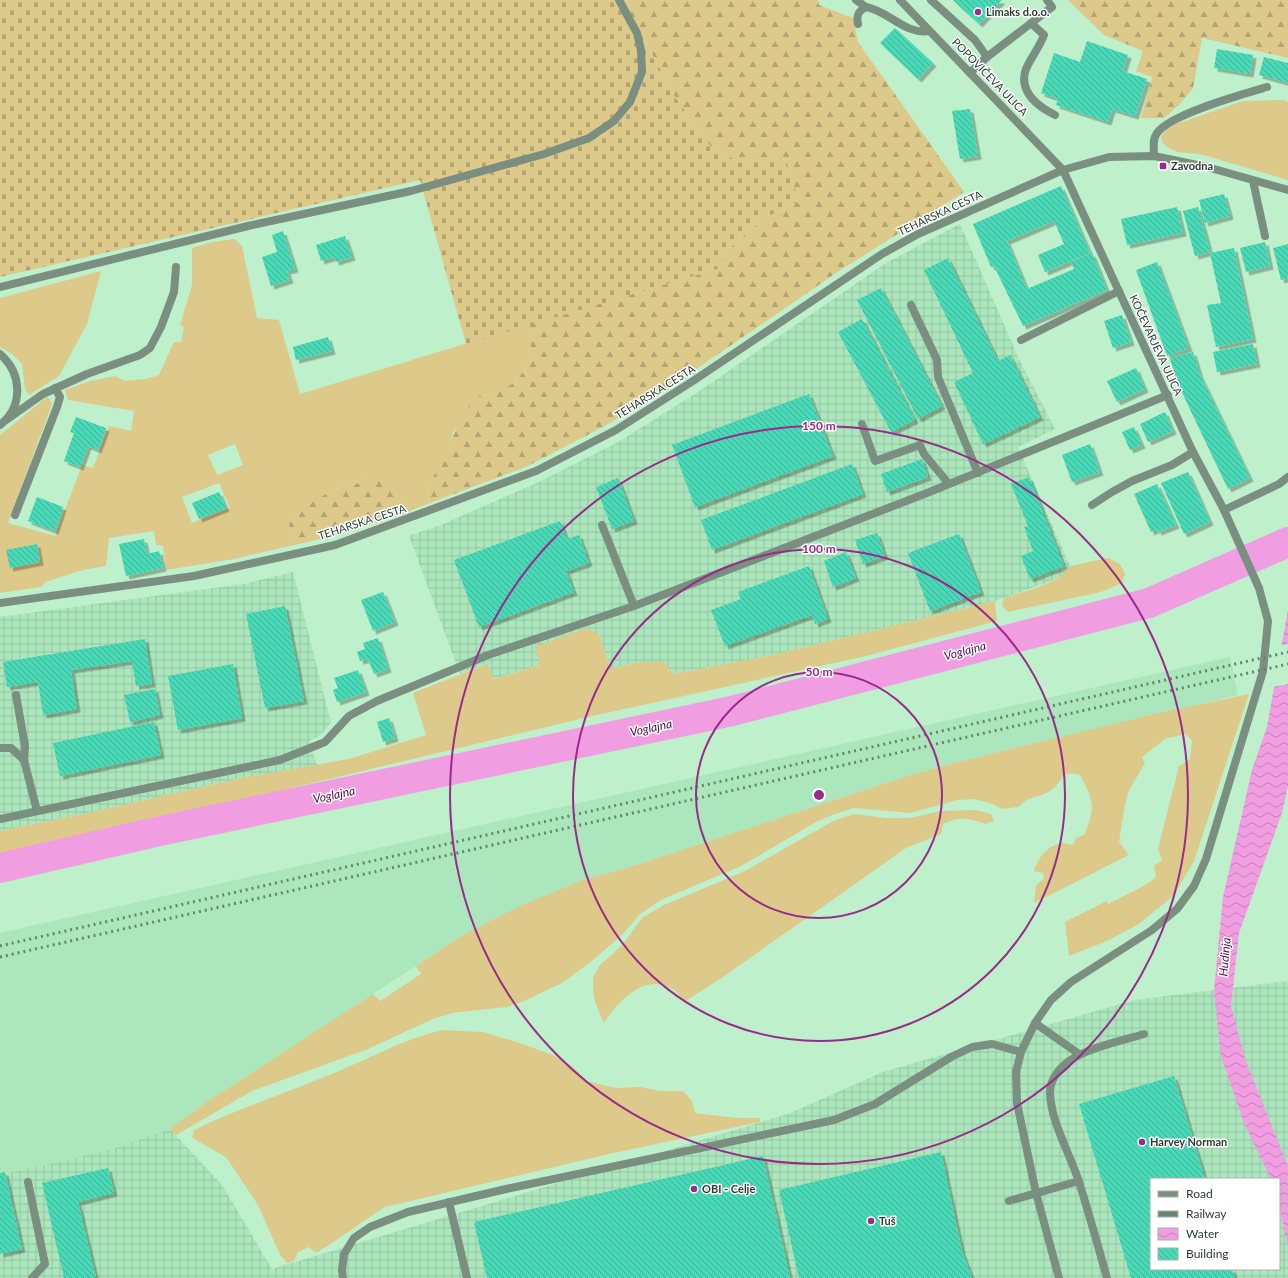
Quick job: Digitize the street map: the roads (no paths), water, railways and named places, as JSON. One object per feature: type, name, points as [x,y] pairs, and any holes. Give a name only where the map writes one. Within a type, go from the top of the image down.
[{"type":"street","points":[[0,287],[248,226],[411,191],[544,154],[589,138],[614,121],[630,102],[642,72],[641,50],[637,33],[619,0]]},
{"type":"street","points":[[856,0],[866,7],[889,15],[912,30],[929,31]]},
{"type":"street","name":"POPOVIČEVA ULICA","points":[[900,0],[1063,170]]},
{"type":"street","points":[[931,0],[975,40],[987,57]]},
{"type":"street","points":[[970,73],[987,57],[1052,7],[1046,0]]},
{"type":"street","points":[[858,24],[857,18],[859,12],[866,7]]},
{"type":"street","points":[[1031,23],[1044,35],[1040,47],[1025,71],[1024,85],[1031,97],[1055,115]]},
{"type":"street","points":[[1154,156],[1153,141],[1157,132],[1168,123],[1192,112],[1267,87]]},
{"type":"street","name":"TEHARSKA CESTA","points":[[0,603],[194,576],[335,545],[536,471],[616,430],[693,381],[882,254],[912,237],[1063,170],[1109,157],[1154,156],[1207,167],[1288,190]]},
{"type":"street","name":"KOČEVARJEVA ULICA","points":[[1059,1278],[1036,1193],[1017,1103],[1016,1072],[1021,1052],[1035,1023],[1051,1000],[1071,982],[1152,930],[1177,909],[1194,886],[1206,860],[1263,671],[1268,622],[1259,588],[1224,510],[1193,452],[1063,170]]},
{"type":"street","points":[[1253,181],[1265,236]]},
{"type":"street","points":[[3,422],[43,394],[140,355],[150,348],[161,327],[174,292],[176,267]]},
{"type":"street","points":[[1021,340],[1119,291]]},
{"type":"street","points":[[911,305],[937,360],[938,377],[978,472]]},
{"type":"street","points":[[0,354],[8,362],[17,380],[15,406],[3,422]]},
{"type":"street","points":[[15,515],[57,407],[60,397],[55,388]]},
{"type":"street","points":[[0,819],[280,760],[325,742],[349,716],[377,701],[488,655],[634,606],[949,484],[1168,396]]},
{"type":"street","points":[[862,424],[875,461],[920,445],[924,454],[949,484]]},
{"type":"street","points":[[1092,505],[1132,481],[1172,465],[1193,452]]},
{"type":"street","points":[[1224,510],[1278,484],[1288,477]]},
{"type":"street","points":[[602,524],[634,606]]},
{"type":"street","points":[[16,695],[25,746],[24,760],[37,811]]},
{"type":"street","points":[[0,748],[11,748],[24,760]]},
{"type":"street","points":[[1035,1023],[1079,1054]]},
{"type":"street","points":[[1107,1278],[1079,1181],[1054,1117],[1050,1092],[1052,1082],[1057,1072],[1066,1062],[1079,1054],[1144,1034]]},
{"type":"street","points":[[343,1278],[342,1270],[344,1254],[354,1238],[370,1227],[408,1212],[722,1142],[834,1120],[875,1104],[951,1057],[972,1047],[992,1044],[1021,1052]]},
{"type":"street","points":[[1009,1201],[1079,1181]]},
{"type":"street","points":[[28,1182],[45,1264],[32,1278]]},
{"type":"street","points":[[449,1202],[467,1278]]},
{"type":"water","name":"Hudinja","points":[[1288,610],[1288,786],[1282,813],[1239,933],[1231,1006],[1245,1059],[1288,1166],[1288,1246],[1280,1211],[1280,1178],[1271,1178],[1244,1123],[1221,1056],[1214,991],[1223,897],[1252,770],[1267,727]]},
{"type":"waterway","name":"Voglajna","points":[[0,868],[160,831],[732,711],[1149,603],[1288,542]]},
{"type":"railway","points":[[0,946],[1288,652]]},
{"type":"railway","points":[[0,957],[1288,664]]},
{"type":"place","name":"Limaks d.o.o.","points":[[978,12]]},
{"type":"place","name":"Zavodna","points":[[1163,166]]},
{"type":"place","name":"Harvey Norman","points":[[1142,1142]]},
{"type":"place","name":"OBI - Celje","points":[[694,1189]]},
{"type":"place","name":"Tuš","points":[[871,1221]]}]
